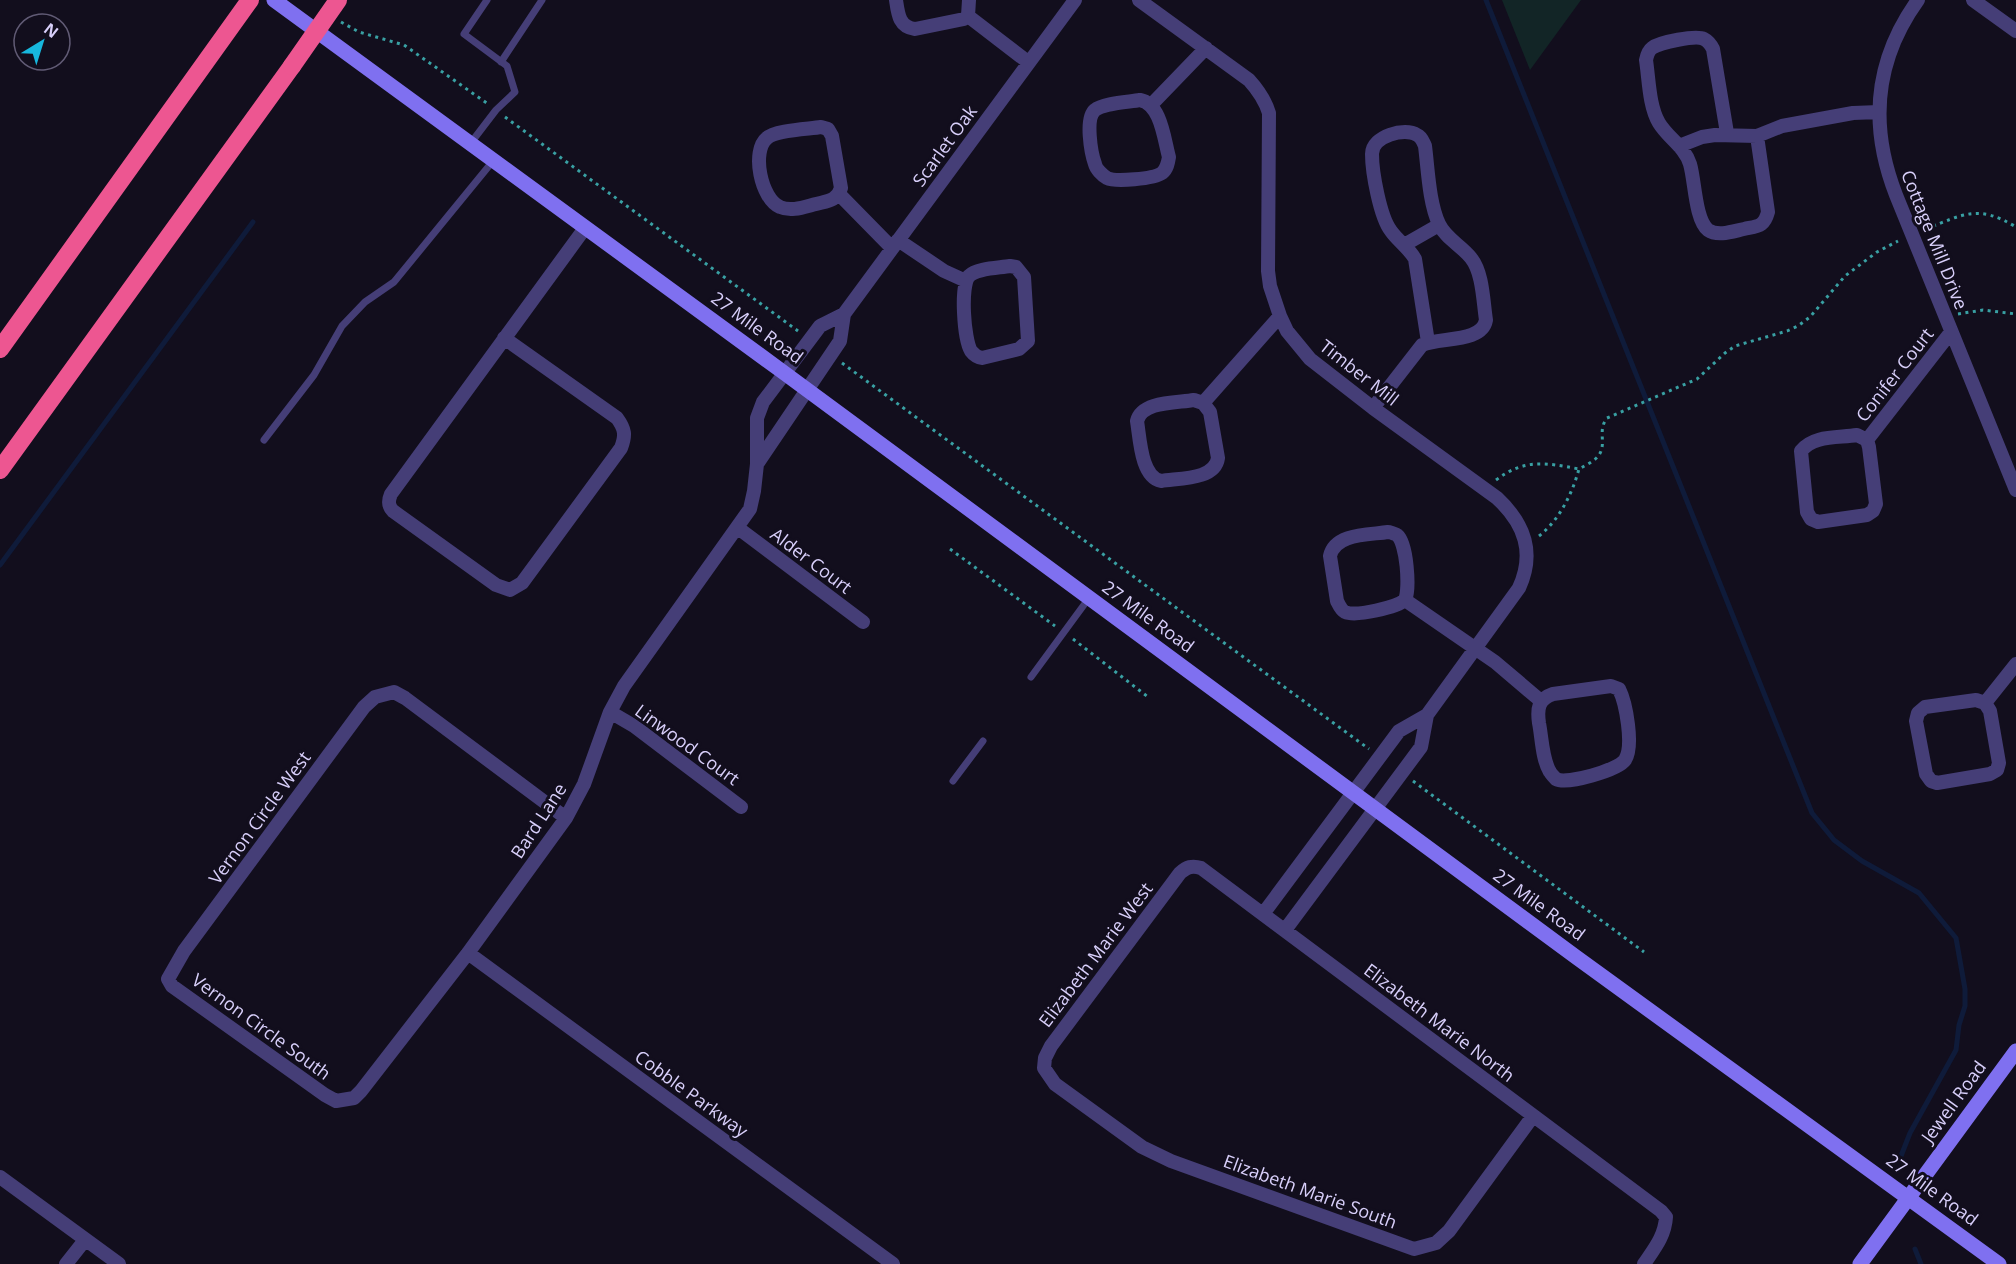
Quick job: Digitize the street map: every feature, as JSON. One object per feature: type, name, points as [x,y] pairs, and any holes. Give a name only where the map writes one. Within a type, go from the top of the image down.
[{"type":"highway","points":[[0,349],[250,0]]},
{"type":"highway","points":[[0,470],[336,8]]},
{"type":"street","name":"27 Mile Road","points":[[274,0],[808,390],[1576,957],[1999,1264]]},
{"type":"street","points":[[896,0],[898,17],[908,28],[915,29],[958,21],[968,16]]},
{"type":"street","points":[[968,16],[969,0]]},
{"type":"street","name":"Scarlet Oak","points":[[783,372],[820,326],[844,314],[1076,0]]},
{"type":"street","name":"Timber Mill","points":[[1139,0],[1249,80],[1259,91],[1269,113],[1268,271],[1270,286],[1280,316],[1292,339],[1310,359],[1509,509],[1517,520],[1526,547],[1525,576],[1476,649],[1427,715],[1399,731],[1263,914]]},
{"type":"street","name":"Cottage Mill Drive","points":[[1918,0],[1904,20],[1890,50],[1881,81],[1879,112],[1881,143],[1888,175],[2016,490]]},
{"type":"street","points":[[1973,0],[2016,31]]},
{"type":"street","points":[[968,16],[1028,62]]},
{"type":"street","points":[[1727,134],[1713,49],[1710,43],[1697,37],[1660,44],[1647,52],[1646,60],[1654,110],[1664,130],[1679,146],[1689,162],[1701,223],[1712,232],[1721,233],[1758,226],[1766,221],[1768,212],[1757,136]]},
{"type":"street","points":[[1151,105],[1206,48]]},
{"type":"street","points":[[1140,100],[1151,105],[1155,109],[1169,157],[1165,170],[1154,177],[1114,180],[1106,178],[1095,165],[1089,128],[1092,113],[1100,106],[1140,100]]},
{"type":"street","points":[[1679,146],[1702,137],[1727,134],[1757,136],[1782,126],[1853,113],[1879,112]]},
{"type":"street","points":[[821,127],[828,129],[834,146],[841,188],[839,194],[829,201],[791,210],[774,204],[767,197],[763,187],[760,168],[762,143],[772,135],[821,127]]},
{"type":"street","points":[[1373,408],[1416,351],[1428,342],[1476,335],[1485,327],[1486,320],[1478,271],[1470,257],[1449,238],[1439,225],[1425,146],[1417,134],[1410,132],[1384,136],[1378,140],[1372,152],[1384,222],[1415,259],[1418,269],[1428,342]]},
{"type":"street","points":[[839,194],[895,244],[966,281]]},
{"type":"street","points":[[1404,245],[1439,225]]},
{"type":"street","points":[[504,338],[617,418],[624,428],[625,438],[621,448],[522,583],[510,590],[496,585],[393,511],[388,499],[504,338],[585,228]]},
{"type":"street","points":[[1010,266],[1021,271],[1024,277],[1029,334],[1025,346],[1019,350],[982,358],[976,357],[971,352],[965,326],[964,288],[966,281],[975,272],[1010,266]]},
{"type":"street","name":"Scarlet Oak","points":[[808,390],[840,341],[844,314]]},
{"type":"street","points":[[1203,403],[1280,316]]},
{"type":"street","name":"Conifer Court","points":[[1867,440],[1857,435],[1813,440],[1801,451],[1807,512],[1811,519],[1818,522],[1867,515],[1873,511],[1876,504],[1867,440],[1951,332]]},
{"type":"street","name":"Bard Lane","points":[[336,1101],[354,1098],[361,1091],[468,953],[566,818],[584,784],[610,712],[624,686],[750,509],[754,491],[757,418],[763,402],[783,372]]},
{"type":"street","name":"Bard Lane","points":[[756,464],[784,421],[808,390]]},
{"type":"street","points":[[1194,400],[1203,403],[1210,412],[1218,458],[1217,465],[1208,473],[1155,480],[1146,471],[1138,416],[1147,408],[1194,400]]},
{"type":"street","name":"Alder Court","points":[[738,528],[862,622]]},
{"type":"street","points":[[1388,532],[1397,535],[1402,542],[1409,586],[1405,600],[1392,607],[1353,614],[1346,612],[1336,601],[1330,556],[1335,544],[1339,540],[1388,532]]},
{"type":"street","points":[[1405,600],[1495,662],[1541,701]]},
{"type":"street","points":[[1985,703],[2016,664]]},
{"type":"street","points":[[1611,686],[1619,689],[1630,742],[1624,761],[1609,771],[1564,780],[1557,779],[1546,765],[1538,712],[1541,701],[1553,694],[1611,686]]},
{"type":"street","name":"Vernon Circle West","points":[[168,979],[184,951],[364,707],[375,697],[393,692],[405,698],[566,818]]},
{"type":"street","points":[[1976,700],[1985,703],[1990,711],[1999,763],[1997,770],[1990,774],[1937,783],[1930,781],[1926,774],[1916,721],[1918,713],[1925,707],[1976,700]]},
{"type":"street","name":"Linwood Court","points":[[610,712],[634,726],[741,807]]},
{"type":"street","name":"Timber Mill","points":[[1285,930],[1421,747],[1427,715]]},
{"type":"street","name":"Elizabeth Marie North","points":[[1186,868],[1195,866],[1201,868],[1661,1211],[1666,1217],[1665,1229],[1661,1240],[1644,1264]]},
{"type":"street","name":"Elizabeth Marie West","points":[[1044,1068],[1051,1046],[1186,868]]},
{"type":"street","name":"Cobble Parkway","points":[[468,953],[893,1264]]},
{"type":"street","name":"Vernon Circle South","points":[[168,979],[172,986],[336,1101]]},
{"type":"street","name":"Jewell Road","points":[[1860,1264],[2016,1051]]},
{"type":"street","name":"Elizabeth Marie South","points":[[1044,1068],[1055,1084],[1152,1152],[1171,1161],[1414,1249],[1436,1243],[1449,1231],[1533,1116]]},
{"type":"street","points":[[0,1177],[119,1264]]},
{"type":"street","points":[[66,1264],[85,1240]]},
{"type":"lane","points":[[470,144],[496,110],[515,92],[507,66],[464,34],[487,0]]},
{"type":"lane","points":[[501,62],[542,0]]},
{"type":"lane","points":[[264,440],[314,375],[342,326],[365,302],[394,282],[493,161]]},
{"type":"lane","points":[[1030,677],[1089,598]]},
{"type":"lane","points":[[953,781],[983,741]]},
{"type":"path","points":[[336,8],[349,28],[404,45],[801,333]]},
{"type":"path","points":[[1922,230],[1968,213],[1994,216],[2016,227]]},
{"type":"path","points":[[1485,489],[1518,466],[1546,463],[1579,469],[1598,458],[1602,444],[1602,424],[1615,413],[1697,380],[1725,352],[1735,346],[1798,326],[1810,317],[1845,276],[1877,252],[1901,239]]},
{"type":"path","points":[[1946,319],[1971,311],[1983,310],[2016,314]]},
{"type":"path","points":[[837,360],[1372,751]]},
{"type":"path","points":[[1526,547],[1559,515],[1575,486],[1579,469]]},
{"type":"path","points":[[950,549],[1041,616]]},
{"type":"path","points":[[1085,648],[1148,697]]},
{"type":"path","points":[[1408,779],[1644,952]]},
{"type":"green space","points":[[1502,0],[1581,0],[1530,70]]},
{"type":"waterway","points":[[1486,0],[1812,813],[1834,840],[1862,861],[1919,893],[1956,938],[1965,989],[1965,1006],[1959,1025],[1956,1050],[1910,1133],[1901,1156]]},
{"type":"waterway","points":[[0,565],[253,222]]},
{"type":"waterway","points":[[1915,1249],[1921,1264]]}]
